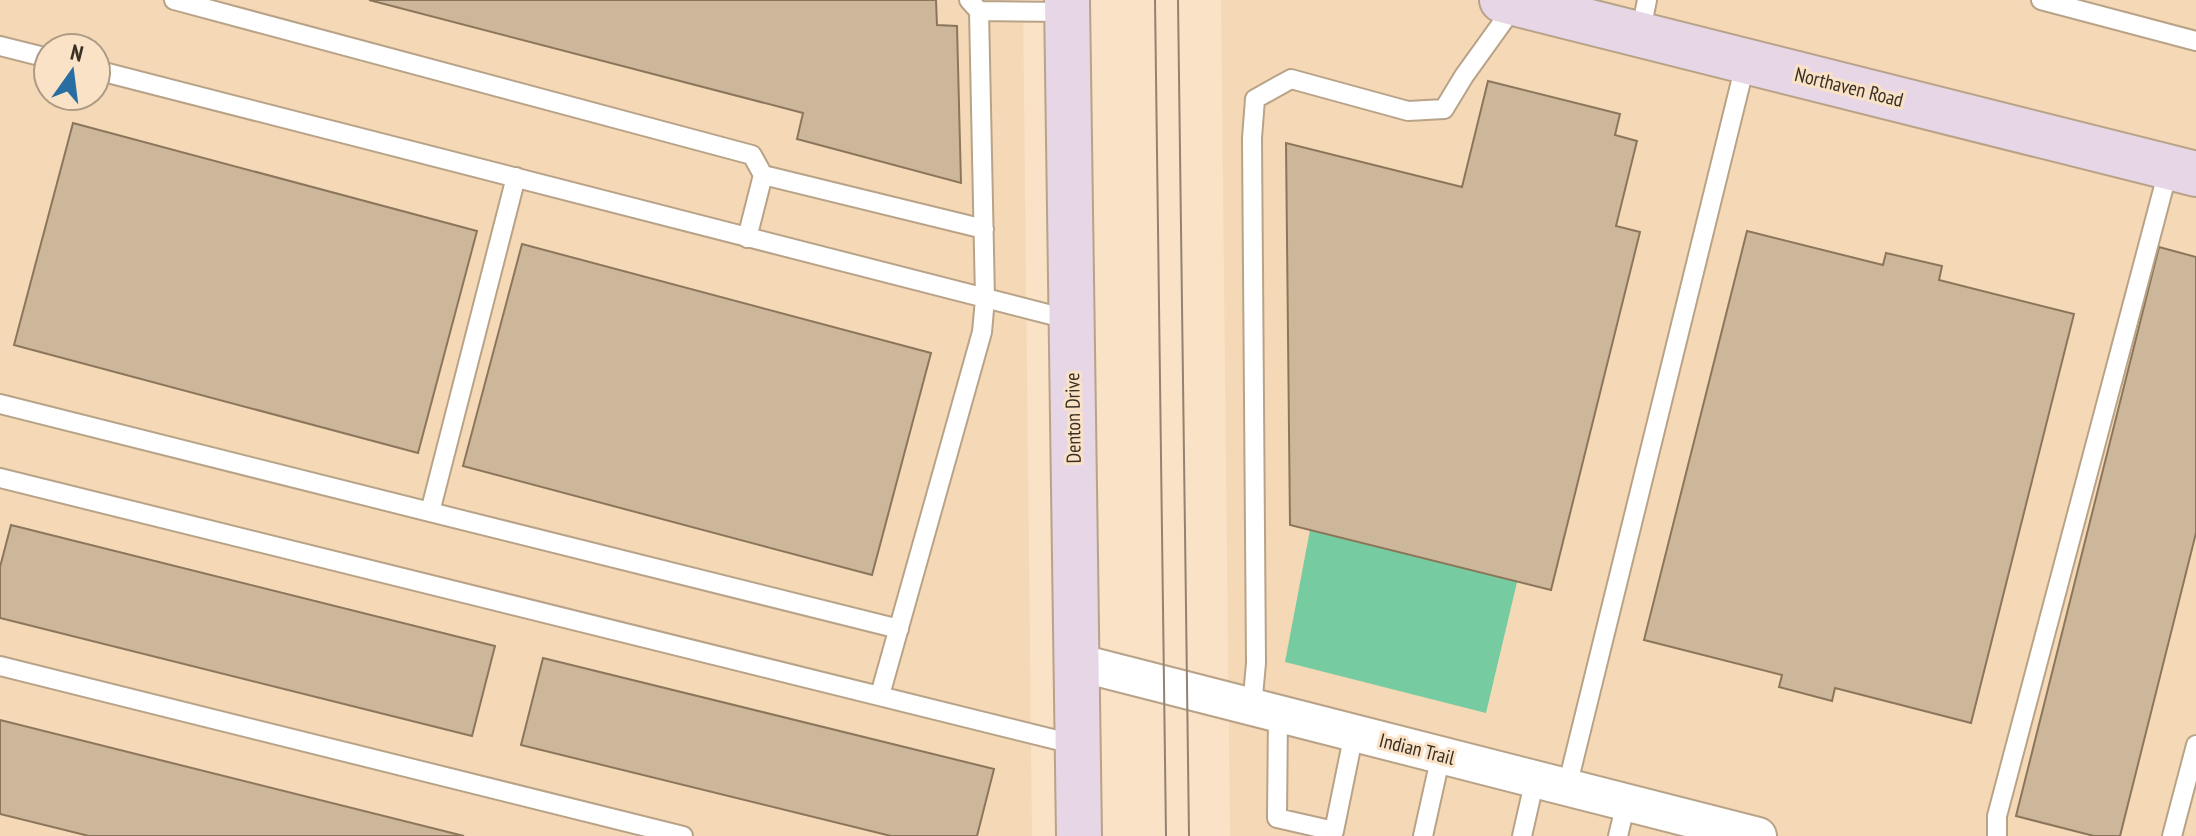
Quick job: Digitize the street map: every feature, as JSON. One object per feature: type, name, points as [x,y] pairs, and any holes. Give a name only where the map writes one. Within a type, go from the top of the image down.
[{"type":"street","name":"Northaven Road","points":[[1512,1],[1644,18],[1746,61],[2183,170]]},
{"type":"street","name":"Denton Drive","points":[[1067,6],[1079,836]]},
{"type":"street","name":"Indian Trail","points":[[1076,662],[1551,783],[1622,819],[1758,836]]},
{"type":"lane","points":[[174,0],[752,155],[763,175],[747,238]]},
{"type":"lane","points":[[2041,0],[2196,41]]},
{"type":"lane","points":[[1354,733],[1334,831],[1276,827],[1265,710],[1256,663],[1252,138],[1255,99],[1291,79],[1408,111],[1444,109],[1512,1]]},
{"type":"lane","points":[[880,695],[982,332],[984,229],[974,5],[1067,6]]},
{"type":"lane","points":[[0,46],[32,54]]},
{"type":"lane","points":[[1522,836],[1551,783],[1746,61]]},
{"type":"lane","points":[[112,74],[1071,320]]},
{"type":"lane","points":[[1997,836],[1997,816],[2183,170]]},
{"type":"lane","points":[[763,175],[984,229]]},
{"type":"lane","points":[[430,512],[516,177]]},
{"type":"lane","points":[[0,404],[899,629]]},
{"type":"lane","points":[[0,478],[1077,745]]},
{"type":"lane","points":[[0,666],[683,836]]},
{"type":"lane","points":[[2172,836],[2196,745]]},
{"type":"lane","points":[[1423,836],[1441,755]]},
{"type":"shaded area","points":[[0,0],[1023,0],[1032,836],[0,836]]},
{"type":"shaded area","points":[[1221,0],[2196,0],[2196,836],[1230,836]]},
{"type":"green space","points":[[1310,530],[1518,578],[1486,713],[1285,662]]},
{"type":"building","points":[[369,0],[936,0],[937,25],[957,26],[961,183],[797,139],[803,113]]},
{"type":"building","points":[[1488,81],[1620,114],[1615,135],[1637,141],[1616,226],[1640,232],[1551,590],[1290,525],[1286,143],[1462,187]]},
{"type":"building","points":[[73,123],[477,231],[418,453],[14,345]]},
{"type":"building","points":[[1747,231],[1883,265],[1886,253],[1942,266],[1939,280],[2074,314],[1971,723],[1835,688],[1832,701],[1779,687],[1782,675],[1644,640]]},
{"type":"building","points":[[522,244],[931,353],[872,575],[463,466]]},
{"type":"building","points":[[2159,247],[2196,257],[2196,533],[2120,836],[2094,836],[2016,816]]},
{"type":"building","points":[[11,525],[495,646],[472,736],[0,618],[0,567]]},
{"type":"building","points":[[543,658],[994,769],[977,836],[891,836],[521,745]]},
{"type":"building","points":[[0,720],[464,836],[89,836],[0,814]]},
{"type":"tram line","points":[[1155,0],[1166,836]]},
{"type":"tram line","points":[[1178,0],[1189,836]]}]
